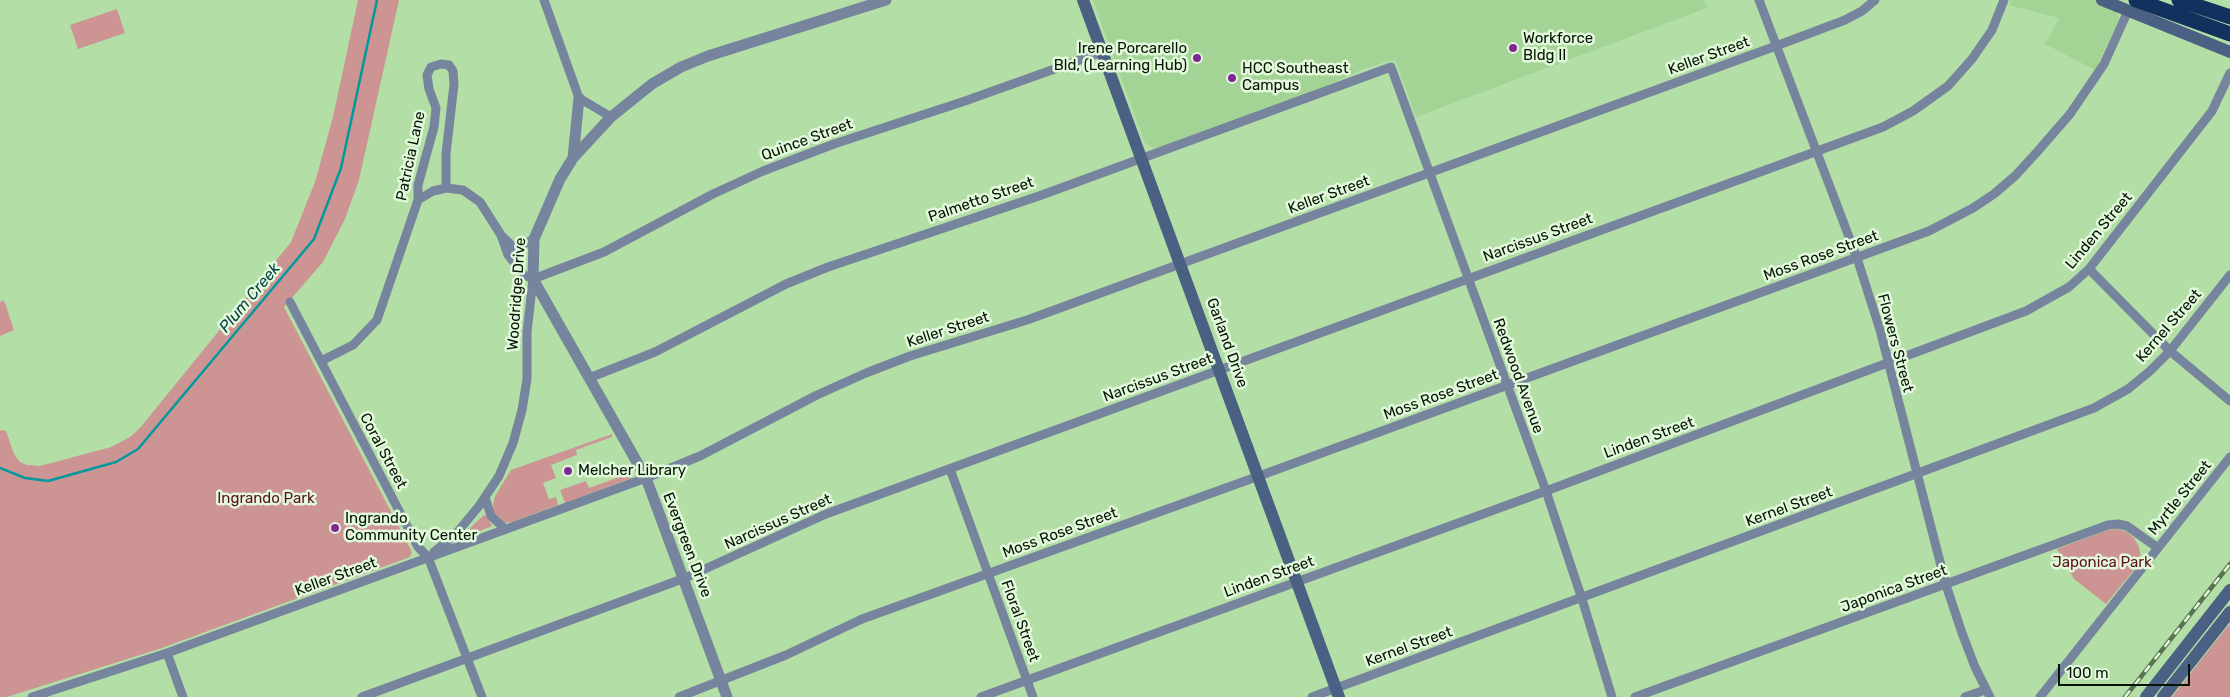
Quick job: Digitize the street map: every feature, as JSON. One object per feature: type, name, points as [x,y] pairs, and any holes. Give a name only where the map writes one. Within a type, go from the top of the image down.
[{"type":"highway","points":[[2151,0],[2230,40]]},
{"type":"highway","points":[[2180,0],[2230,17]]},
{"type":"highway","points":[[2132,5],[2230,34]]},
{"type":"main road","name":"Garland Drive","points":[[1083,0],[1337,693]]},
{"type":"main road","points":[[2102,0],[2132,5],[2230,52]]},
{"type":"main road","points":[[2146,697],[2230,590]]},
{"type":"main road","points":[[2163,697],[2230,612]]},
{"type":"street","points":[[544,0],[579,98],[573,158]]},
{"type":"street","name":"Woodridge Drive","points":[[428,557],[455,535],[485,497],[503,467],[513,443],[522,410],[527,379],[527,332],[533,279],[534,238],[560,179],[573,158],[611,117],[652,84],[681,67],[708,56],[886,0]]},
{"type":"street","name":"Flowers Street","points":[[1759,0],[1815,152],[1857,258],[1880,330],[1887,365],[1946,585],[1962,633],[1988,693]]},
{"type":"street","name":"Keller Street","points":[[32,697],[167,653],[646,478],[700,456],[816,394],[866,373],[910,356],[1026,320],[1776,46],[1844,20],[1875,0]]},
{"type":"street","name":"Narcissus Street","points":[[362,697],[685,578],[826,514],[1883,127],[1913,111],[1948,86],[1972,59],[1992,30],[2004,0]]},
{"type":"street","name":"Moss Rose Street","points":[[679,697],[786,655],[862,619],[1929,231],[1994,194],[2042,146],[2087,90],[2104,64],[2132,5]]},
{"type":"street","name":"Quince Street","points":[[533,279],[604,252],[713,194],[763,171],[834,144],[965,102],[1102,52]]},
{"type":"street","name":"Patricia Lane","points":[[321,361],[353,345],[377,320],[418,200],[418,185],[432,135],[436,108],[427,75],[431,67],[441,64],[449,65],[453,71],[454,84],[446,154],[446,188]]},
{"type":"street","name":"Redwood Avenue","points":[[1391,67],[1546,492],[1582,598],[1612,697]]},
{"type":"street","name":"Palmetto Street","points":[[589,378],[655,352],[786,284],[828,267],[1039,196],[1391,67]]},
{"type":"street","name":"Linden Street","points":[[981,697],[1546,492],[2026,311],[2068,287],[2089,269],[2212,111],[2230,73]]},
{"type":"street","points":[[579,98],[611,117]]},
{"type":"street","points":[[418,200],[433,191],[446,188],[463,190],[480,202],[501,235],[508,255],[524,275],[533,279]]},
{"type":"street","points":[[501,235],[513,246],[518,247],[534,238]]},
{"type":"street","points":[[2089,269],[2170,351],[2230,401]]},
{"type":"street","name":"Kernel Street","points":[[1312,697],[1337,693],[1582,598],[2094,408],[2128,389],[2150,371],[2170,351],[2230,275]]},
{"type":"street","name":"Evergreen Drive","points":[[533,279],[646,478],[685,578],[727,697]]},
{"type":"street","name":"Coral Street","points":[[290,302],[418,547],[428,557],[482,697]]},
{"type":"street","name":"Myrtle Street","points":[[2040,697],[2230,457]]},
{"type":"street","name":"Floral Street","points":[[950,469],[1033,697]]},
{"type":"street","points":[[485,497],[491,516],[505,529]]},
{"type":"street","name":"Japonica Street","points":[[1635,697],[2108,525],[2118,524],[2127,526],[2158,548]]},
{"type":"street","points":[[167,653],[183,697]]},
{"type":"street","points":[[1965,697],[1988,693]]},
{"type":"shaded area","name":"HCC Southeast Campus","points":[[1093,0],[1704,0],[1707,8],[1416,117],[1395,59],[1363,69],[1322,88],[1171,144],[1153,148],[1145,143]]},
{"type":"shaded area","points":[[2011,0],[2094,0],[2116,10],[2119,20],[2095,70],[2045,44],[2059,18],[2009,5]]},
{"type":"green space","name":"Ingrando Park","points":[[358,0],[399,0],[359,180],[345,219],[323,262],[284,307],[410,548],[412,552],[410,557],[159,649],[7,697],[0,697],[0,430],[6,431],[14,454],[20,462],[27,465],[40,466],[111,447],[130,437],[140,428],[291,242],[315,182],[333,117]]},
{"type":"green space","points":[[117,9],[125,33],[78,49],[70,25]]},
{"type":"green space","points":[[4,300],[14,330],[0,336],[0,302]]},
{"type":"green space","points":[[612,434],[612,437],[576,450],[577,455],[551,465],[556,478],[543,483],[549,499],[556,497],[558,505],[505,523],[494,513],[493,504],[495,496],[511,470]]},
{"type":"green space","points":[[633,472],[632,478],[565,503],[560,490],[586,481],[589,488]]},
{"type":"green space","points":[[484,515],[487,516],[492,526],[472,534],[470,528]]},
{"type":"green space","name":"Japonica Park","points":[[2118,529],[2127,532],[2134,538],[2139,547],[2141,557],[2138,565],[2106,604],[2074,579],[2057,549],[2108,530]]},
{"type":"green space","points":[[2230,624],[2230,697],[2172,697],[2227,627]]},
{"type":"waterway","name":"Plum Creek","points":[[0,468],[25,478],[48,481],[116,462],[138,449],[314,239],[341,168],[377,0]]},
{"type":"railway","points":[[2125,697],[2230,564]]},
{"type":"place","name":"Workforce Bldg II","points":[[1513,48]]},
{"type":"place","name":"Irene Porcarello Bld, (Learning Hub)","points":[[1197,58]]},
{"type":"place","name":"HCC Southeast Campus","points":[[1232,78]]},
{"type":"place","name":"Melcher Library","points":[[568,471]]},
{"type":"place","name":"Ingrando Community Center","points":[[335,528]]}]
